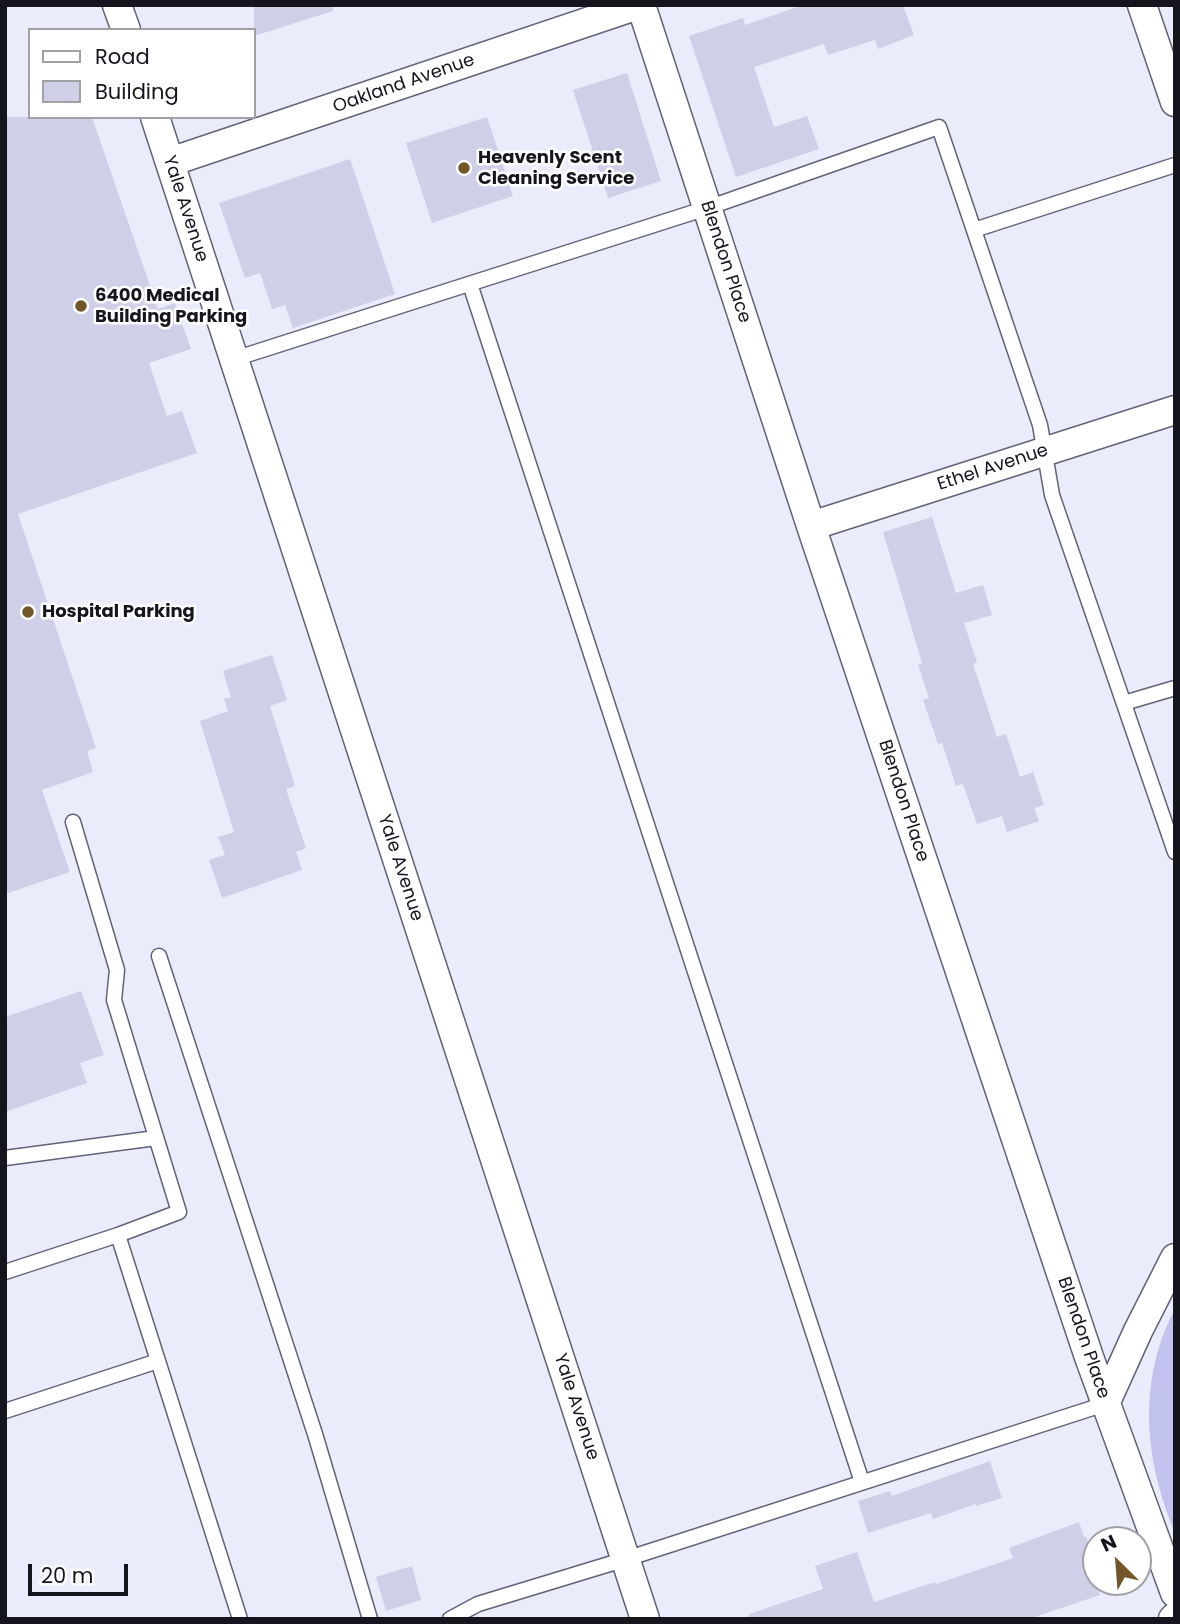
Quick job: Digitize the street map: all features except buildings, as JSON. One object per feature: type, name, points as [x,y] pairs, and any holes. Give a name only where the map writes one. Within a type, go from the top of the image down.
[{"type":"street","points":[[117,5],[124,28]]},
{"type":"street","name":"Oakland Avenue","points":[[170,162],[639,5]]},
{"type":"street","name":"Blendon Place","points":[[639,5],[1105,1404],[1175,1593]]},
{"type":"street","points":[[1142,5],[1175,102]]},
{"type":"street","name":"Yale Avenue","points":[[156,119],[645,1619]]},
{"type":"street","name":"Ethel Avenue","points":[[811,526],[1175,410]]},
{"type":"street","points":[[1105,1404],[1175,1258]]},
{"type":"lane","points":[[234,359],[707,208],[939,128],[1040,425],[1052,495],[1175,852]]},
{"type":"lane","points":[[974,230],[1175,165]]},
{"type":"lane","points":[[470,284],[862,1482]]},
{"type":"lane","points":[[1124,703],[1175,688]]},
{"type":"lane","points":[[5,1272],[179,1212],[114,1000],[117,970],[72,822]]},
{"type":"lane","points":[[159,956],[311,1421],[370,1619]]},
{"type":"lane","points":[[5,1158],[156,1138]]},
{"type":"lane","points":[[118,1235],[240,1619]]},
{"type":"lane","points":[[5,1411],[158,1361]]},
{"type":"lane","points":[[450,1619],[478,1604],[1105,1404]]},
{"type":"shaded area","points":[[1175,1309],[1175,1533],[1162,1499],[1154,1464],[1149,1419],[1158,1352]]},
{"type":"place","name":"Heavenly Scent Cleaning Service","points":[[464,168]]},
{"type":"place","name":"6400 Medical Building Parking","points":[[81,306]]},
{"type":"place","name":"Hospital Parking","points":[[28,612]]}]
